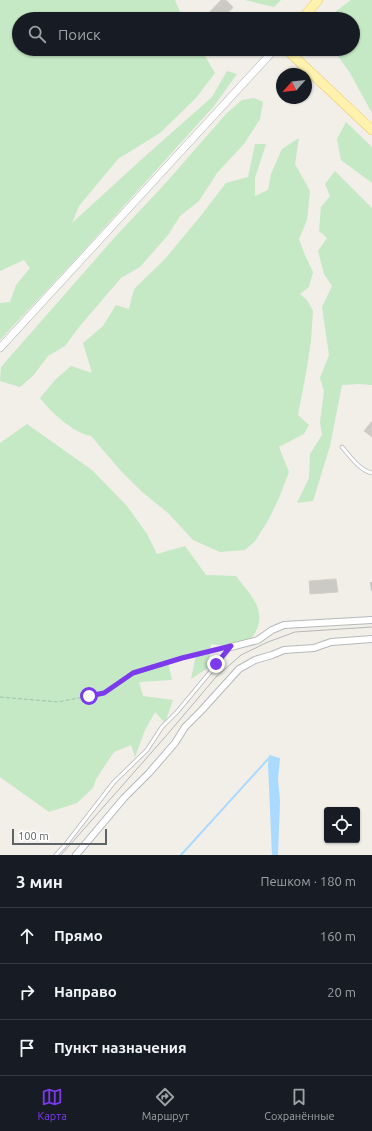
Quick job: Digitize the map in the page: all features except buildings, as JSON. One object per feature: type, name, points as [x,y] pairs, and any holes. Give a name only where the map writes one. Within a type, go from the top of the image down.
[{"type":"main road","points":[[308,12],[318,0]]},
{"type":"main road","points":[[293,56],[372,130]]},
{"type":"street","points":[[0,348],[269,56]]},
{"type":"street","points":[[231,646],[258,640],[272,630],[284,625],[372,620]]},
{"type":"street","points":[[76,855],[124,798],[149,773],[175,743],[185,727],[239,669],[255,660],[284,650],[314,648],[331,642],[372,639]]},
{"type":"lane","points":[[342,447],[354,461],[367,472],[372,473]]},
{"type":"lane","points":[[56,855],[114,782],[147,750],[162,727],[177,712],[231,646]]},
{"type":"path","points":[[0,697],[58,702],[104,693],[133,673],[182,658],[231,646]]},
{"type":"green space","points":[[0,0],[175,0],[180,12],[12,12],[12,56],[205,56],[215,73],[196,98],[160,133],[118,159],[79,206],[72,223],[212,97],[227,71],[237,74],[214,106],[76,259],[0,340],[0,303],[10,302],[16,285],[30,268],[24,260],[0,271]]},
{"type":"green space","points":[[245,0],[281,0],[274,7]]},
{"type":"green space","points":[[351,0],[372,0],[372,113],[350,73],[338,56],[360,56],[360,12],[336,11]]},
{"type":"green space","points":[[254,98],[263,102],[260,119],[244,144],[217,173],[199,201],[180,216],[168,235],[140,267],[121,278],[79,327],[65,346],[48,356],[33,376],[20,387],[0,381],[1,367],[115,237],[163,186],[226,114],[242,100]]},
{"type":"green space","points":[[346,122],[372,147],[372,183],[341,160],[337,139]]},
{"type":"green space","points":[[299,138],[295,164],[310,191],[307,220],[299,239],[313,272],[309,287],[300,294],[307,300],[313,311],[311,341],[298,415],[309,425],[304,434],[279,447],[289,472],[269,519],[255,541],[245,550],[220,552],[193,540],[168,513],[142,492],[121,471],[91,436],[77,431],[63,421],[40,398],[56,379],[71,366],[92,373],[83,343],[103,326],[116,305],[129,309],[134,289],[165,259],[226,183],[248,177],[255,144],[266,144],[255,178],[255,196],[268,190],[271,174],[282,149]]},
{"type":"green space","points":[[335,171],[372,208],[372,385],[342,385],[330,446],[313,501],[297,503],[309,478],[310,454],[322,435],[320,422],[324,391],[320,378],[329,355],[322,307],[332,286],[324,274],[318,251],[327,238],[319,231],[321,207],[330,196],[325,184]]},
{"type":"green space","points":[[27,424],[92,470],[127,506],[147,534],[157,554],[185,546],[206,575],[236,576],[255,602],[259,616],[255,633],[245,645],[231,647],[211,644],[209,667],[191,679],[196,655],[168,662],[172,680],[139,682],[143,696],[173,700],[165,723],[155,712],[145,730],[135,757],[131,745],[114,752],[96,779],[93,788],[77,803],[49,812],[0,777],[0,443]]},
{"type":"water","points":[[269,755],[280,758],[278,779],[280,801],[278,855],[272,855],[268,765]]},
{"type":"waterway","points":[[181,855],[269,758]]},
{"type":"tram line","points":[[61,855],[216,677],[241,655],[268,642],[295,632],[372,627]]},
{"type":"route","points":[[89,696],[104,693],[133,673],[182,658],[231,646],[216,664]]}]
